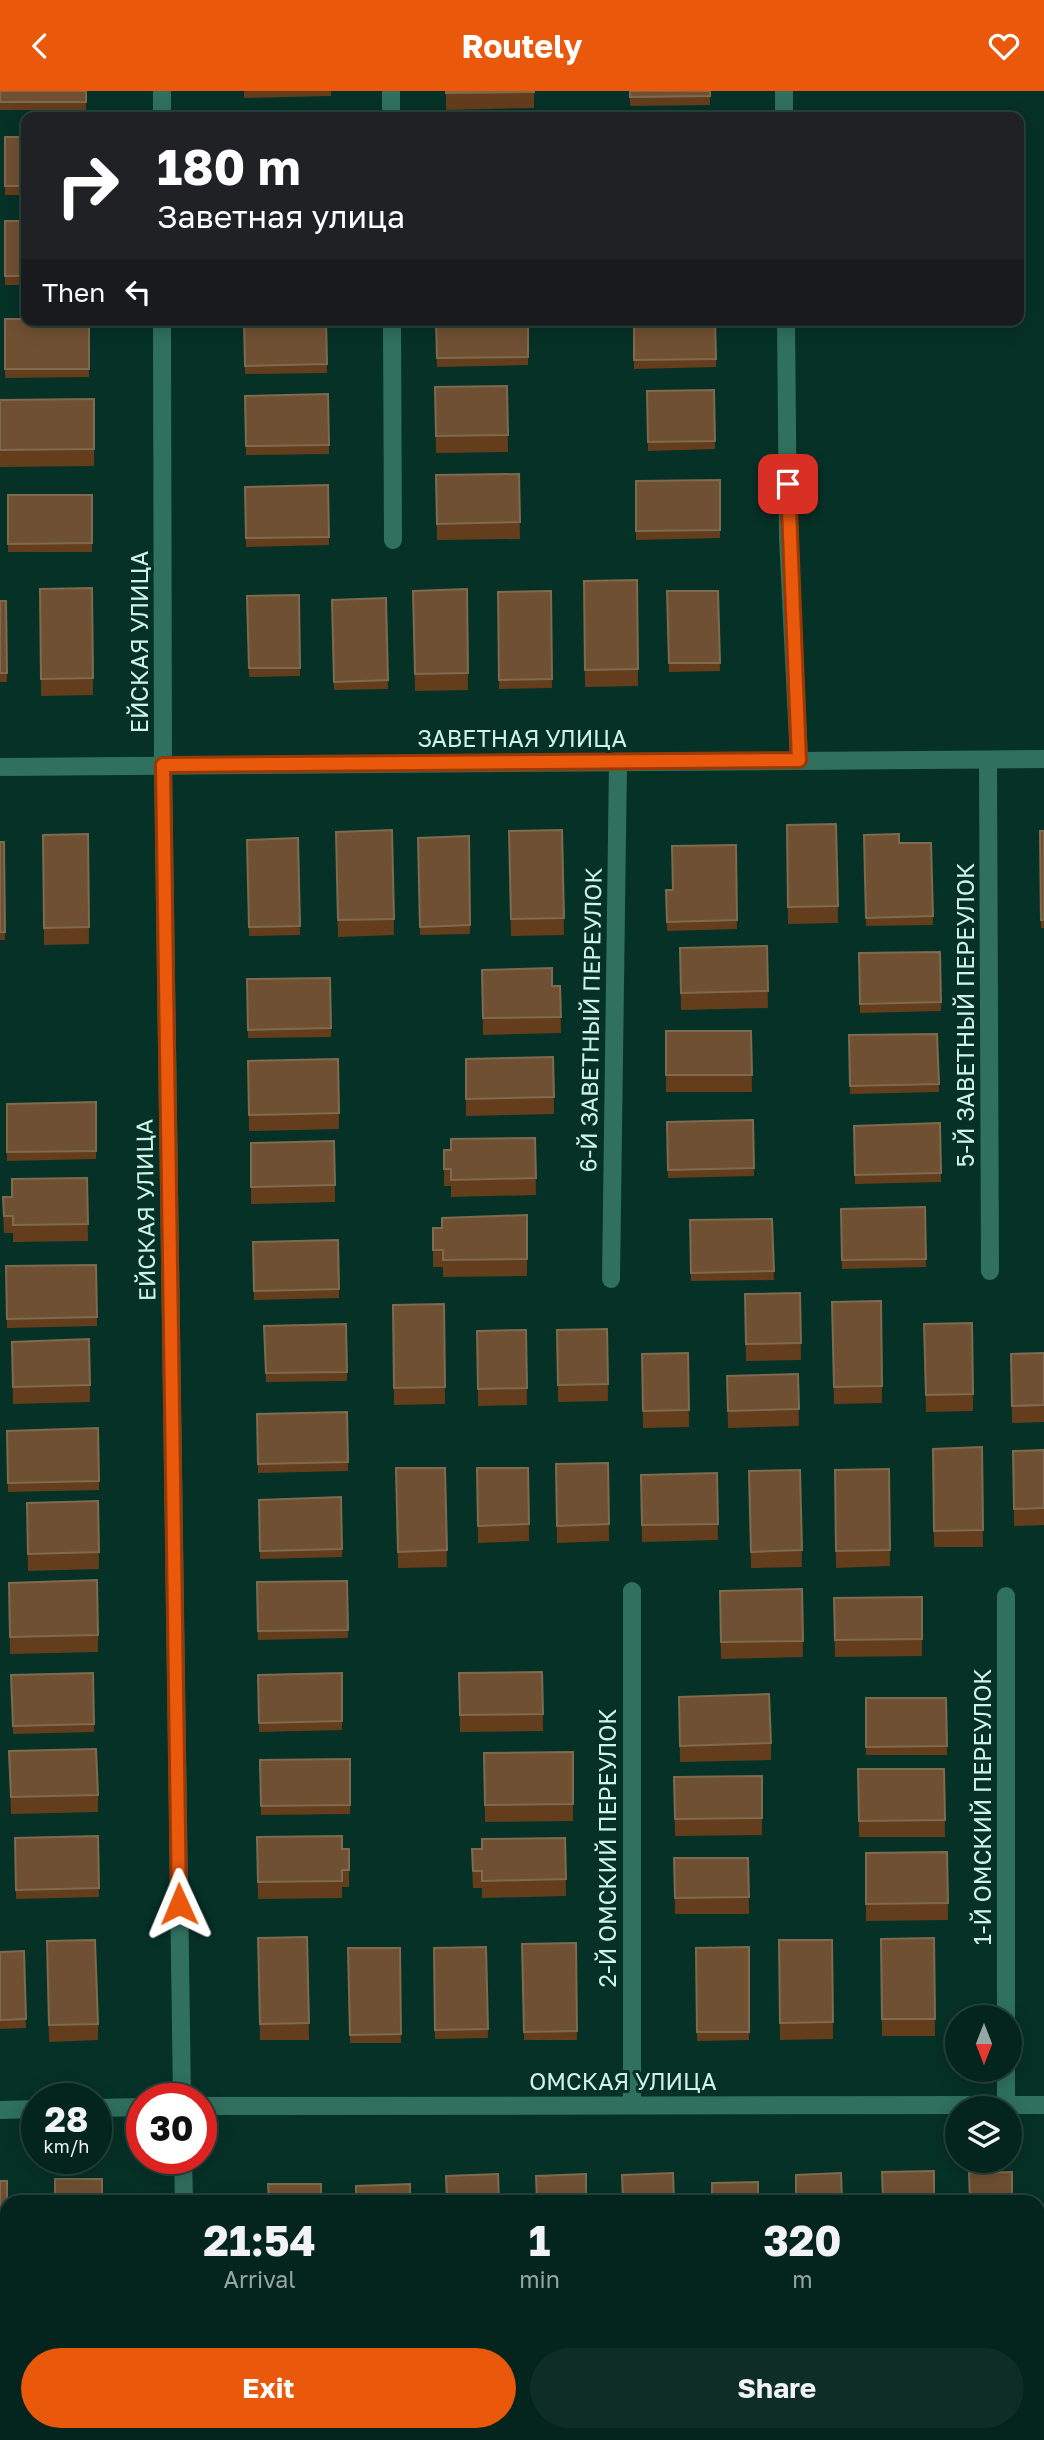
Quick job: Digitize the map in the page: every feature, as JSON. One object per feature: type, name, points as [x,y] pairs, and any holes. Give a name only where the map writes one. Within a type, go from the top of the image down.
[{"type":"street","points":[[162,91],[162,112]]},
{"type":"street","points":[[391,91],[391,112]]},
{"type":"street","points":[[784,91],[784,112]]},
{"type":"street","name":"ЕЙСКАЯ УЛИЦА","points":[[163,326],[163,765],[181,2083]]},
{"type":"street","points":[[392,326],[393,540]]},
{"type":"street","points":[[786,326],[788,538],[799,760]]},
{"type":"street","name":"ЗАВЕТНАЯ УЛИЦА","points":[[0,767],[1044,759]]},
{"type":"street","name":"5-Й ЗАВЕТНЫЙ ПЕРЕУЛОК","points":[[988,760],[990,1271]]},
{"type":"street","name":"6-Й ЗАВЕТНЫЙ ПЕРЕУЛОК","points":[[611,1279],[618,762]]},
{"type":"street","name":"2-Й ОМСКИЙ ПЕРЕУЛОК","points":[[632,1591],[632,2105]]},
{"type":"street","name":"1-Й ОМСКИЙ ПЕРЕУЛОК","points":[[1006,1597],[1006,2005]]},
{"type":"street","name":"ОМСКАЯ УЛИЦА","points":[[217,2106],[945,2105]]},
{"type":"street","name":"ОМСКАЯ УЛИЦА","points":[[1022,2105],[1044,2105]]},
{"type":"street","points":[[0,2110],[21,2109]]},
{"type":"street","points":[[183,2174],[184,2195]]},
{"type":"building","points":[[0,91],[86,91],[86,102],[0,102]]},
{"type":"building","points":[[534,91],[534,92],[446,93]]},
{"type":"building","points":[[630,91],[710,91],[710,96],[630,97]]},
{"type":"building","points":[[5,137],[21,137],[21,186],[5,186]]},
{"type":"building","points":[[5,221],[21,221],[21,276],[5,276]]},
{"type":"building","points":[[5,319],[21,319],[21,326],[89,326],[89,369],[5,369]]},
{"type":"building","points":[[244,326],[326,326],[327,364],[245,366]]},
{"type":"building","points":[[436,326],[528,326],[528,357],[437,358]]},
{"type":"building","points":[[634,326],[715,326],[716,359],[634,360]]},
{"type":"building","points":[[507,386],[508,435],[436,436],[435,387]]},
{"type":"building","points":[[714,390],[715,441],[648,442],[647,391]]},
{"type":"building","points":[[328,394],[329,445],[246,446],[245,396]]},
{"type":"building","points":[[94,399],[94,449],[0,450],[0,400]]},
{"type":"building","points":[[519,474],[520,522],[437,524],[436,475]]},
{"type":"building","points":[[720,480],[720,530],[636,531],[636,481]]},
{"type":"building","points":[[328,485],[329,537],[246,538],[245,487]]},
{"type":"building","points":[[8,495],[92,495],[92,543],[8,544]]},
{"type":"building","points":[[637,580],[638,669],[585,670],[584,581]]},
{"type":"building","points":[[92,588],[93,678],[41,679],[40,589]]},
{"type":"building","points":[[467,589],[468,673],[415,674],[413,591]]},
{"type":"building","points":[[551,591],[552,679],[499,680],[498,592]]},
{"type":"building","points":[[667,591],[718,591],[720,663],[669,663]]},
{"type":"building","points":[[299,595],[300,668],[249,668],[247,596]]},
{"type":"building","points":[[386,598],[388,680],[334,682],[332,600]]},
{"type":"building","points":[[0,601],[6,601],[7,673],[0,673]]},
{"type":"building","points":[[836,824],[838,906],[788,907],[787,825]]},
{"type":"building","points":[[392,830],[394,919],[338,920],[336,832]]},
{"type":"building","points":[[562,830],[564,918],[511,919],[509,831]]},
{"type":"building","points":[[1040,831],[1044,831],[1044,920],[1041,920]]},
{"type":"building","points":[[88,834],[89,927],[44,928],[43,835]]},
{"type":"building","points":[[899,834],[899,843],[931,843],[933,916],[866,918],[864,835]]},
{"type":"building","points":[[469,836],[470,925],[420,927],[418,838]]},
{"type":"building","points":[[298,838],[300,926],[249,927],[247,840]]},
{"type":"building","points":[[0,842],[4,842],[5,932],[0,932]]},
{"type":"building","points":[[736,845],[737,920],[667,922],[666,890],[673,890],[672,846]]},
{"type":"building","points":[[767,946],[768,991],[681,993],[680,948]]},
{"type":"building","points":[[940,952],[941,1002],[860,1004],[859,953]]},
{"type":"building","points":[[552,968],[552,986],[560,986],[561,1017],[483,1018],[482,970]]},
{"type":"building","points":[[330,978],[331,1028],[248,1030],[247,979]]},
{"type":"building","points":[[666,1031],[751,1031],[752,1075],[666,1075]]},
{"type":"building","points":[[937,1034],[939,1084],[850,1086],[849,1035]]},
{"type":"building","points":[[553,1057],[554,1097],[466,1099],[466,1059]]},
{"type":"building","points":[[338,1059],[339,1113],[249,1115],[248,1061]]},
{"type":"building","points":[[96,1102],[96,1151],[7,1152],[7,1104]]},
{"type":"building","points":[[753,1120],[754,1168],[668,1170],[667,1122]]},
{"type":"building","points":[[940,1123],[941,1173],[855,1175],[854,1126]]},
{"type":"building","points":[[535,1138],[536,1178],[451,1180],[451,1169],[444,1169],[444,1150],[451,1150],[451,1139]]},
{"type":"building","points":[[334,1141],[335,1185],[251,1187],[251,1143]]},
{"type":"building","points":[[87,1178],[88,1224],[13,1225],[13,1216],[4,1216],[3,1197],[12,1197],[12,1179]]},
{"type":"building","points":[[925,1207],[926,1259],[842,1260],[841,1209]]},
{"type":"building","points":[[527,1215],[527,1259],[443,1260],[443,1250],[433,1250],[433,1228],[442,1228],[442,1218]]},
{"type":"building","points":[[772,1219],[774,1271],[691,1273],[690,1220]]},
{"type":"building","points":[[338,1240],[339,1289],[254,1291],[253,1242]]},
{"type":"building","points":[[96,1265],[97,1317],[7,1319],[6,1266]]},
{"type":"building","points":[[800,1293],[801,1343],[746,1344],[745,1294]]},
{"type":"building","points":[[881,1301],[882,1386],[834,1387],[832,1302]]},
{"type":"building","points":[[444,1304],[445,1387],[394,1388],[393,1305]]},
{"type":"building","points":[[972,1323],[973,1394],[926,1395],[924,1324]]},
{"type":"building","points":[[346,1324],[347,1372],[266,1373],[264,1326]]},
{"type":"building","points":[[607,1329],[608,1384],[558,1385],[557,1330]]},
{"type":"building","points":[[526,1330],[527,1388],[478,1389],[477,1331]]},
{"type":"building","points":[[89,1339],[90,1385],[13,1387],[12,1342]]},
{"type":"building","points":[[688,1353],[689,1410],[643,1411],[642,1354]]},
{"type":"building","points":[[1044,1353],[1044,1405],[1012,1406],[1011,1354]]},
{"type":"building","points":[[798,1374],[799,1409],[728,1411],[727,1376]]},
{"type":"building","points":[[347,1412],[348,1462],[258,1464],[257,1414]]},
{"type":"building","points":[[98,1428],[99,1481],[8,1483],[7,1431]]},
{"type":"building","points":[[982,1447],[983,1530],[934,1531],[933,1449]]},
{"type":"building","points":[[1044,1450],[1044,1508],[1014,1509],[1013,1451]]},
{"type":"building","points":[[608,1463],[609,1524],[557,1526],[556,1464]]},
{"type":"building","points":[[396,1468],[445,1468],[447,1550],[398,1552]]},
{"type":"building","points":[[477,1468],[528,1468],[529,1524],[478,1526]]},
{"type":"building","points":[[889,1469],[890,1550],[836,1551],[835,1470]]},
{"type":"building","points":[[800,1470],[802,1550],[751,1552],[749,1471]]},
{"type":"building","points":[[717,1473],[718,1524],[642,1525],[641,1475]]},
{"type":"building","points":[[341,1497],[342,1549],[260,1551],[259,1500]]},
{"type":"building","points":[[98,1501],[99,1552],[28,1554],[27,1503]]},
{"type":"building","points":[[97,1580],[98,1635],[10,1637],[9,1583]]},
{"type":"building","points":[[347,1581],[348,1630],[258,1631],[257,1582]]},
{"type":"building","points":[[802,1589],[803,1641],[721,1642],[720,1591]]},
{"type":"building","points":[[922,1597],[922,1639],[835,1640],[834,1598]]},
{"type":"building","points":[[542,1672],[543,1714],[460,1715],[459,1673]]},
{"type":"building","points":[[93,1673],[94,1724],[13,1726],[11,1675]]},
{"type":"building","points":[[342,1673],[342,1721],[259,1723],[258,1675]]},
{"type":"building","points":[[769,1694],[771,1743],[680,1746],[679,1697]]},
{"type":"building","points":[[866,1698],[946,1698],[947,1746],[866,1747]]},
{"type":"building","points":[[96,1749],[98,1795],[11,1797],[9,1751]]},
{"type":"building","points":[[573,1752],[573,1804],[485,1805],[484,1753]]},
{"type":"building","points":[[350,1759],[350,1805],[261,1806],[260,1760]]},
{"type":"building","points":[[858,1769],[944,1769],[945,1820],[859,1821]]},
{"type":"building","points":[[762,1776],[762,1818],[675,1819],[674,1777]]},
{"type":"building","points":[[98,1836],[99,1888],[16,1890],[15,1838]]},
{"type":"building","points":[[342,1836],[342,1849],[349,1849],[349,1870],[342,1870],[342,1881],[258,1882],[257,1837]]},
{"type":"building","points":[[565,1838],[566,1879],[482,1881],[482,1871],[473,1871],[472,1849],[482,1849],[482,1839]]},
{"type":"building","points":[[947,1852],[948,1903],[866,1904],[866,1853]]},
{"type":"building","points":[[674,1858],[748,1858],[749,1897],[675,1898]]},
{"type":"building","points":[[307,1937],[309,2023],[260,2024],[258,1938]]},
{"type":"building","points":[[934,1938],[935,2019],[882,2019],[881,1939]]},
{"type":"building","points":[[95,1940],[98,2024],[49,2025],[47,1941]]},
{"type":"building","points":[[779,1940],[832,1940],[833,2022],[780,2023]]},
{"type":"building","points":[[576,1943],[577,2031],[524,2032],[522,1944]]},
{"type":"building","points":[[486,1947],[488,2029],[435,2030],[434,1948]]},
{"type":"building","points":[[749,1947],[749,2032],[697,2032],[696,1948]]},
{"type":"building","points":[[348,1948],[400,1948],[401,2034],[350,2035]]},
{"type":"building","points":[[24,1951],[26,2019],[0,2020],[0,1952]]},
{"type":"building","points":[[934,2171],[934,2195],[883,2195],[882,2172]]},
{"type":"building","points":[[673,2173],[674,2195],[623,2195],[622,2175]]},
{"type":"building","points":[[841,2173],[842,2195],[796,2195],[796,2175]]},
{"type":"building","points":[[969,2173],[1012,2173],[1012,2195],[970,2195]]},
{"type":"building","points":[[498,2174],[499,2195],[447,2195],[446,2176]]},
{"type":"building","points":[[586,2174],[586,2195],[537,2195],[536,2176]]},
{"type":"building","points":[[55,2179],[102,2179],[102,2195],[55,2195]]},
{"type":"building","points":[[0,2181],[7,2181],[7,2195],[0,2195]]},
{"type":"building","points":[[758,2182],[758,2195],[712,2195],[712,2183]]},
{"type":"building","points":[[268,2184],[321,2184],[321,2195],[269,2195]]},
{"type":"building","points":[[410,2184],[410,2195],[356,2195],[356,2186]]},
{"type":"route","points":[[179,1904],[163,765],[799,760],[788,538],[788,484]]}]
